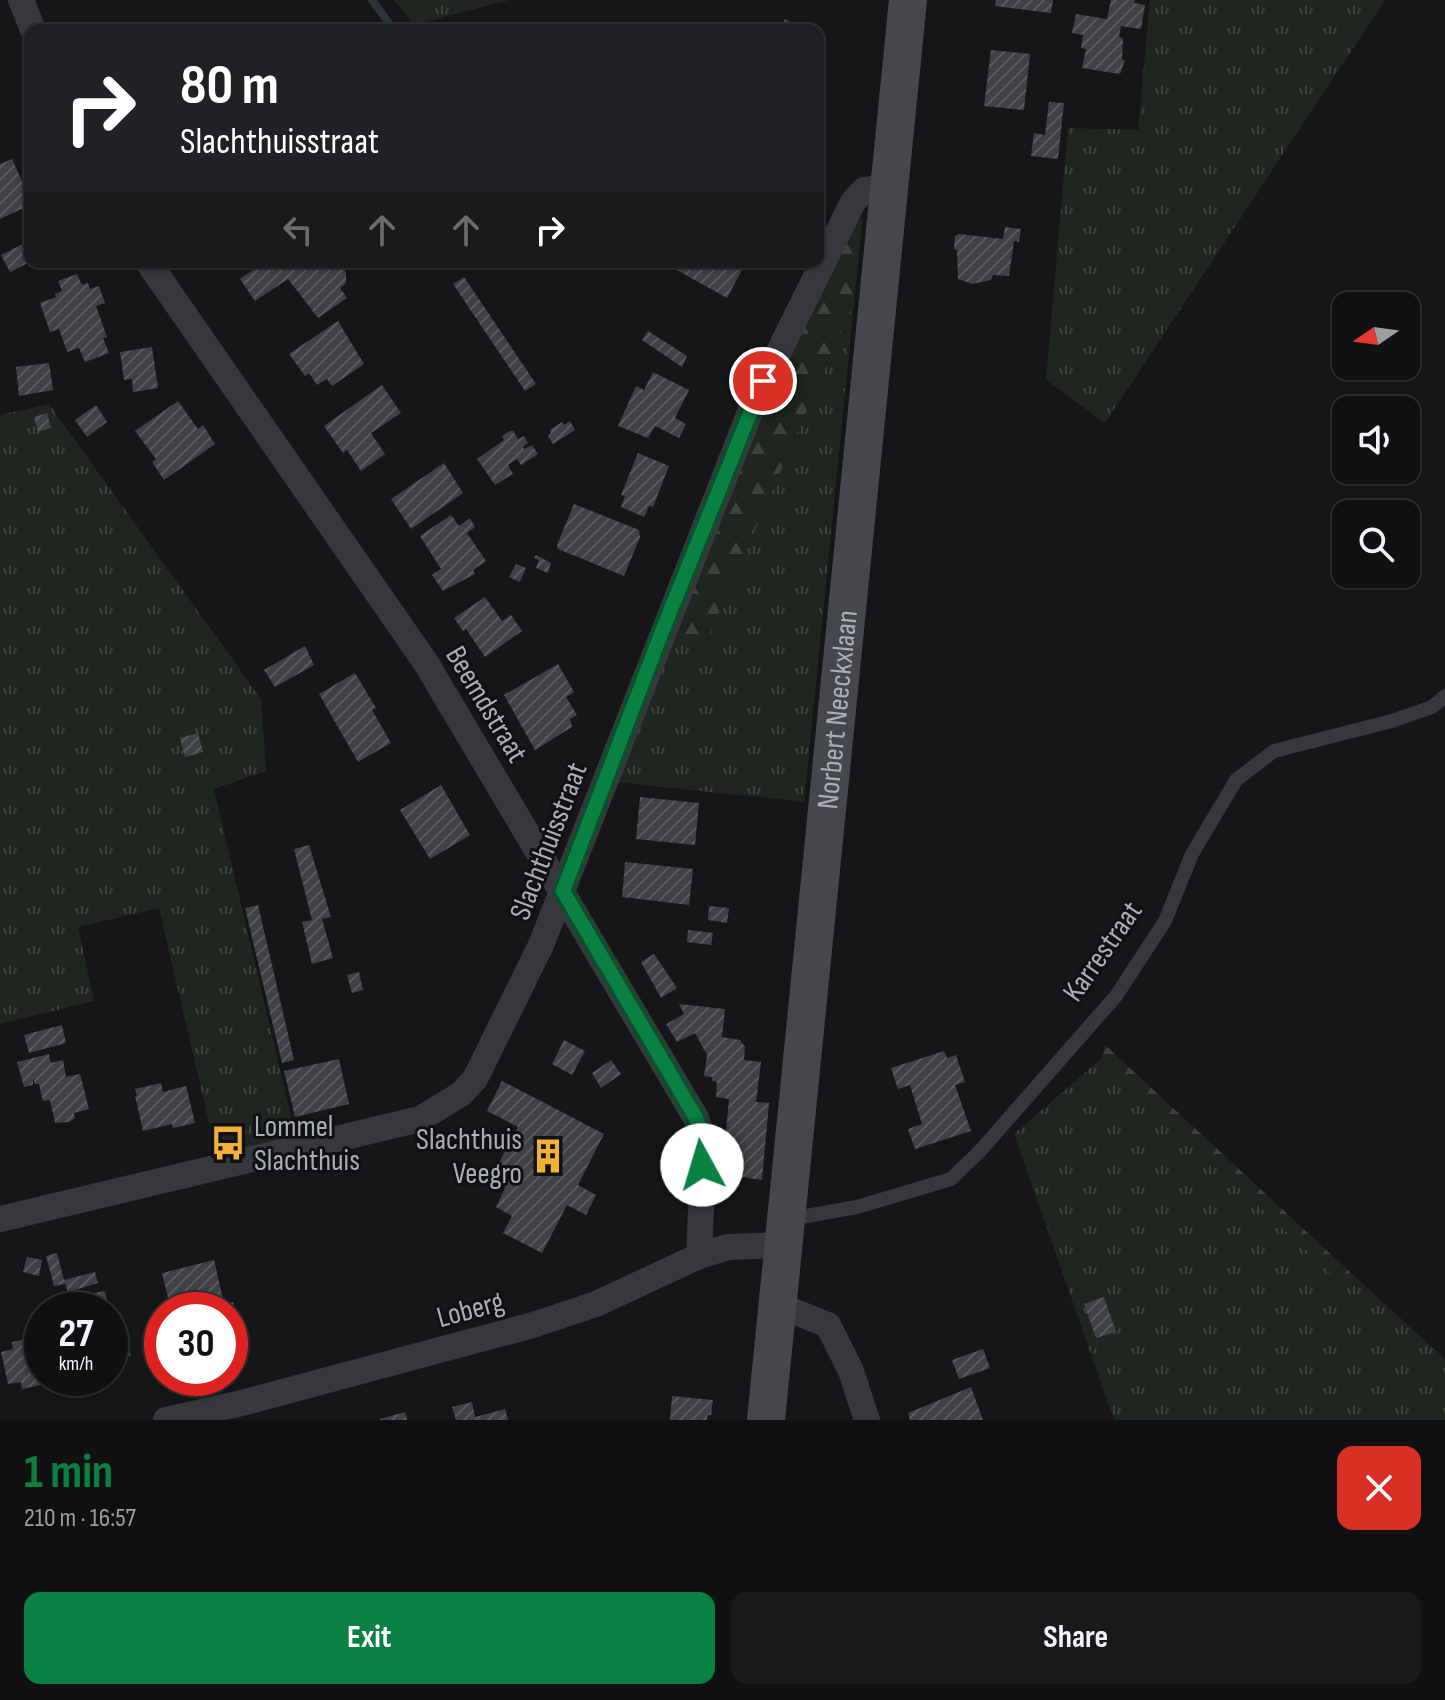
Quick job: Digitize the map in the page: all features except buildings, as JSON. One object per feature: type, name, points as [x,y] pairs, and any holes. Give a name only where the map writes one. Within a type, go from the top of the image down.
[{"type":"main road","name":"Norbert Neeckxlaan","points":[[766,1420],[908,0]]},
{"type":"street","points":[[21,0],[31,24]]},
{"type":"street","name":"Slachthuisstraat","points":[[824,259],[853,202],[864,190],[890,187]]},
{"type":"street","name":"Beemdstraat","points":[[152,268],[426,663],[696,1118],[704,1141],[699,1256]]},
{"type":"street","name":"Slachthuisstraat","points":[[0,1219],[420,1119],[461,1094],[475,1079],[541,945],[731,459],[773,359],[819,268]]},
{"type":"street","name":"Loberg","points":[[166,1420],[242,1403],[533,1325],[596,1304],[699,1256],[784,1232]]},
{"type":"street","points":[[778,1305],[828,1325],[851,1371],[867,1420]]},
{"type":"lane","name":"Karrestraat","points":[[784,1232],[951,1179],[980,1151],[1116,996],[1165,921],[1192,854],[1236,780],[1274,751],[1392,721],[1432,707],[1445,696]]},
{"type":"green space","points":[[394,0],[509,0],[418,24],[413,24]]},
{"type":"green space","points":[[1150,0],[1385,0],[1105,423],[1046,380],[1068,128],[1138,130]]},
{"type":"green space","points":[[863,217],[854,302],[705,645],[671,635],[727,489],[846,233]]},
{"type":"green space","points":[[854,302],[804,802],[615,782],[671,635],[705,645]]},
{"type":"green space","points":[[49,404],[261,699],[266,771],[214,789],[296,1138],[217,1157],[159,908],[78,927],[94,1001],[0,1024],[0,415]]},
{"type":"green space","points":[[1105,1045],[1350,1272],[1340,1282],[1102,1058]]},
{"type":"green space","points":[[1102,1058],[1340,1282],[1350,1272],[1445,1359],[1445,1420],[1114,1420],[1014,1134]]},
{"type":"waterway","points":[[372,0],[390,24]]},
{"type":"place","name":"Lommel Slachthuis","points":[[228,1143]]},
{"type":"place","name":"Slachthuis Veegro","points":[[548,1156]]},
{"type":"route","points":[[702,1165],[704,1141],[696,1118],[593,947],[563,891],[661,634],[763,381]]}]
